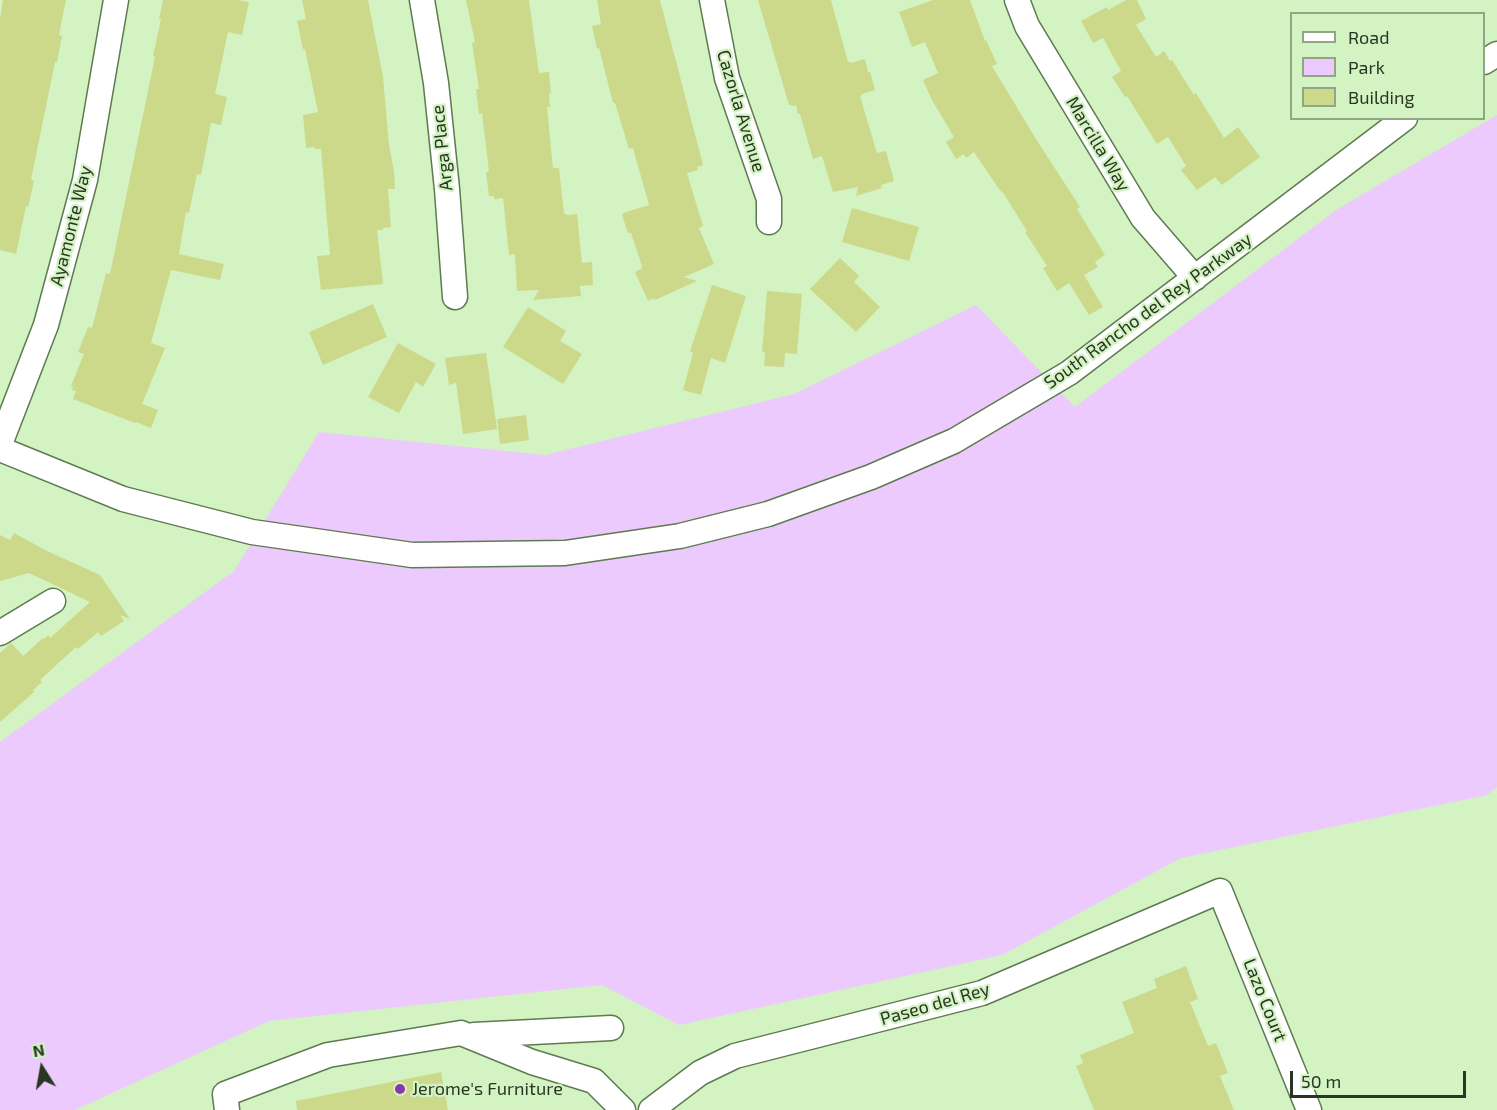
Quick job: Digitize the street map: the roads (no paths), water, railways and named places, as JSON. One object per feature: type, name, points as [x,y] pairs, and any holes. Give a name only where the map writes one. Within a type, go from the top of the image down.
[{"type":"street","name":"Ayamonte Way","points":[[0,447],[46,325],[85,180],[116,0]]},
{"type":"street","name":"Arga Place","points":[[422,0],[436,83],[455,297]]},
{"type":"street","name":"Cazorla Avenue","points":[[712,0],[727,78],[769,199],[769,222]]},
{"type":"street","name":"Marcilla Way","points":[[1017,0],[1027,26],[1143,218],[1196,278]]},
{"type":"street","name":"South Rancho del Rey Parkway","points":[[0,447],[123,499],[252,532],[412,555],[565,553],[680,536],[768,514],[871,477],[954,441],[1069,373],[1402,120]]},
{"type":"street","points":[[0,633],[53,601]]},
{"type":"street","name":"Paseo del Rey","points":[[651,1110],[700,1073],[735,1056],[982,993],[1220,891]]},
{"type":"street","name":"Lazo Court","points":[[1220,891],[1309,1110]]},
{"type":"street","points":[[466,1035],[611,1028]]},
{"type":"street","points":[[228,1110],[225,1094],[327,1055],[461,1033],[532,1062],[594,1081],[623,1110]]},
{"type":"place","name":"Jerome's Furniture","points":[[400,1089]]}]
